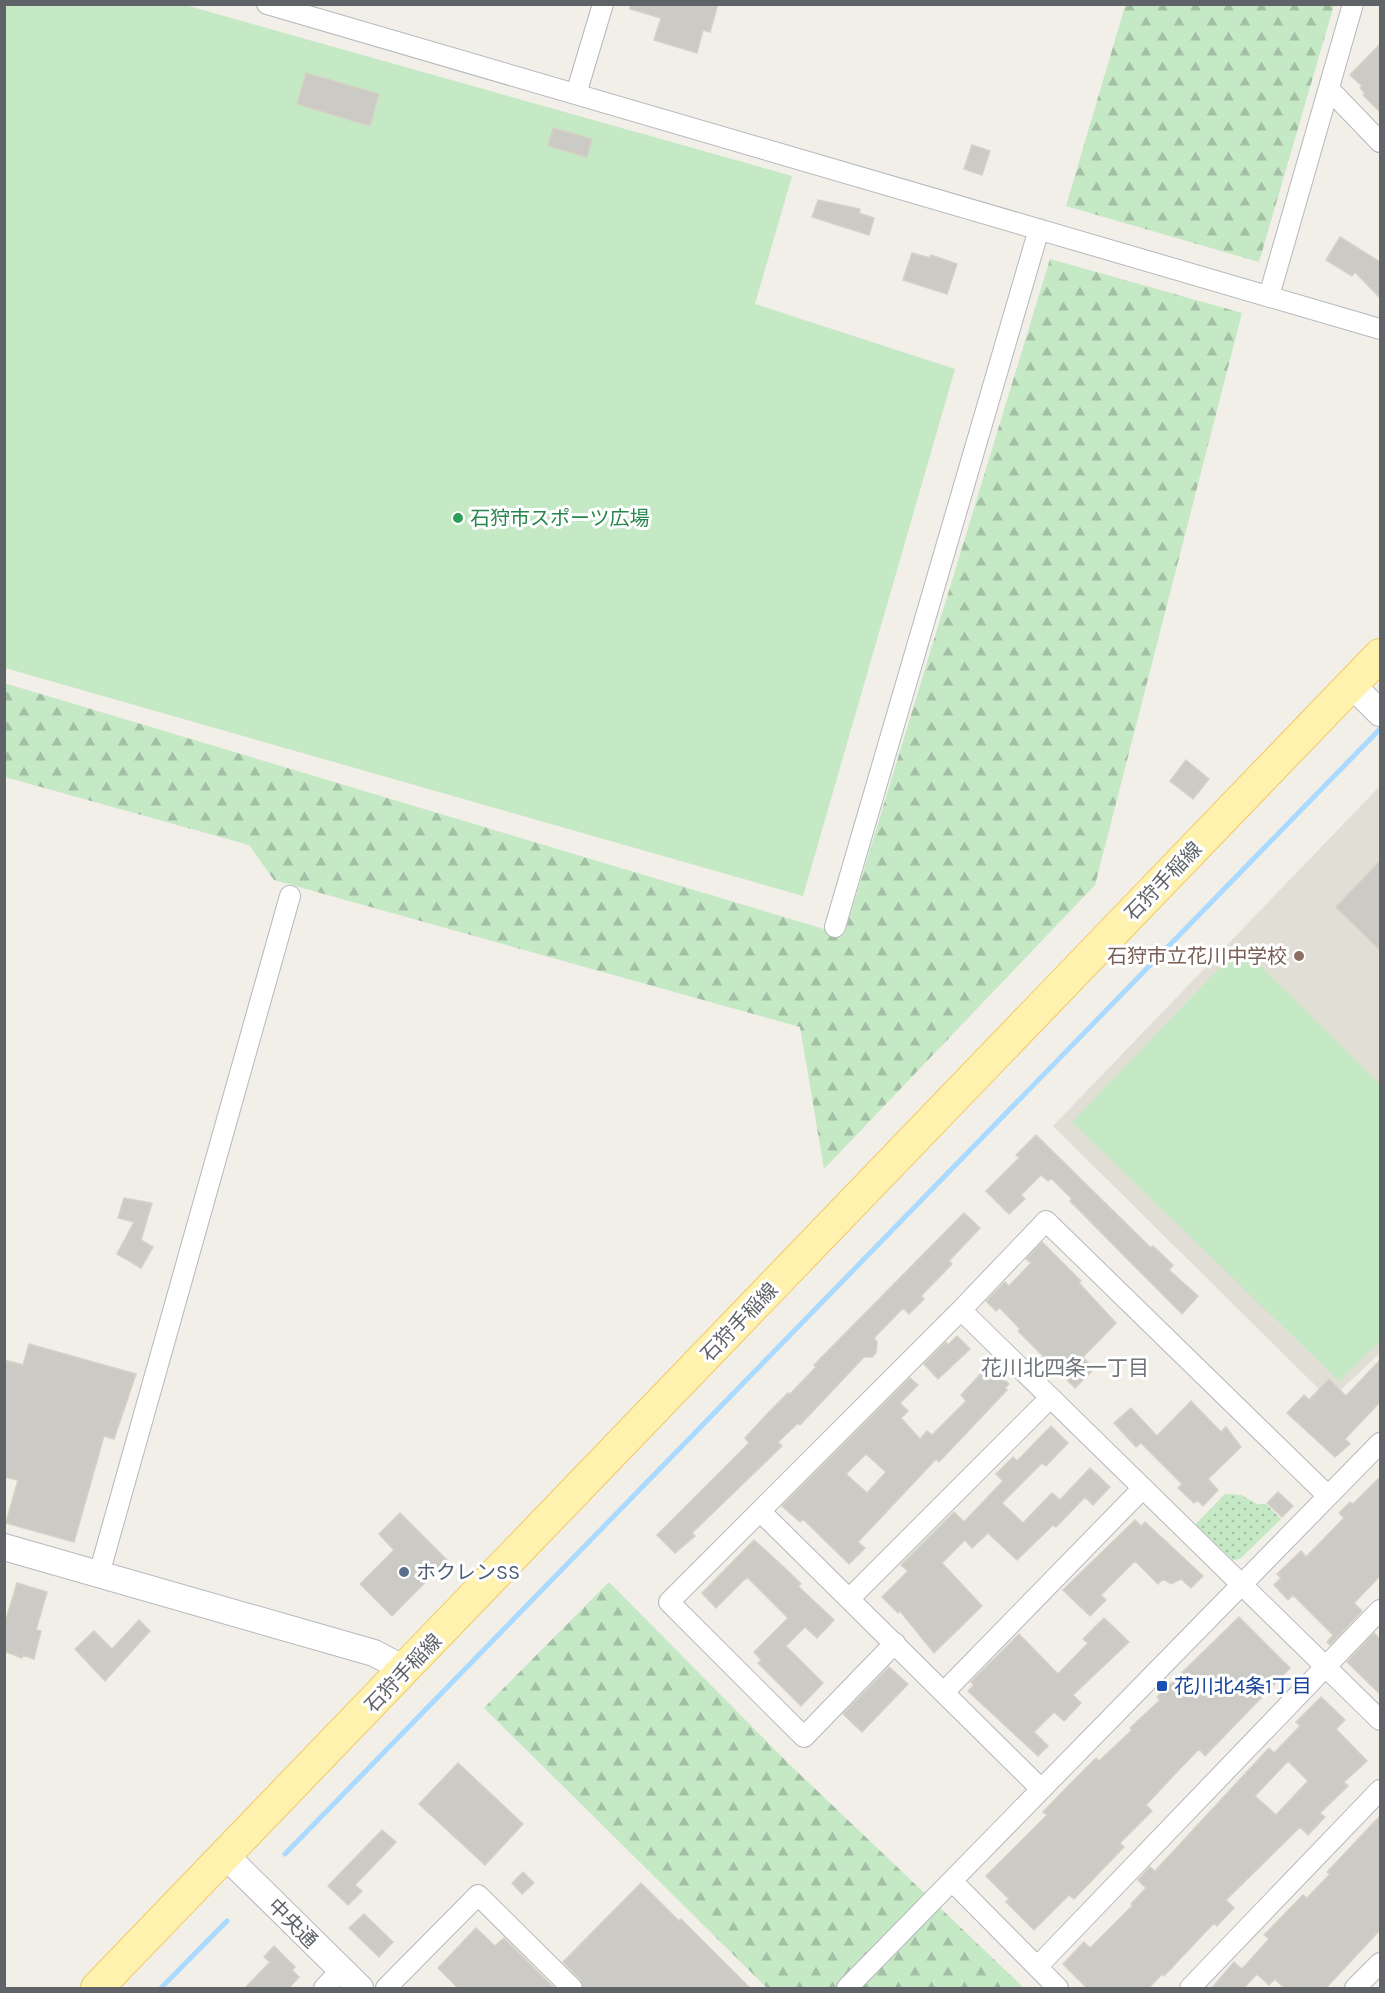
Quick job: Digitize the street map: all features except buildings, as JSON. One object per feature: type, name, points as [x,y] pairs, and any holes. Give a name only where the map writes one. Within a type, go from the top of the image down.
[{"type":"main road","name":"石狩手稲線","points":[[97,1989],[1380,655]]},
{"type":"street","points":[[267,4],[307,10],[576,94],[1269,296],[1378,321]]},
{"type":"street","points":[[576,94],[603,4]]},
{"type":"street","points":[[1269,296],[1353,4]]},
{"type":"street","points":[[1329,89],[1380,142]]},
{"type":"street","points":[[835,927],[1039,229]]},
{"type":"street","points":[[1351,684],[1379,712]]},
{"type":"street","points":[[99,1574],[290,896]]},
{"type":"street","points":[[895,1643],[804,1737],[669,1602],[961,1310],[1046,1221],[1328,1497]]},
{"type":"street","points":[[961,1310],[1380,1720]]},
{"type":"street","points":[[849,1599],[1050,1398]]},
{"type":"street","points":[[847,1989],[1380,1443]]},
{"type":"street","points":[[944,1692],[1143,1488]]},
{"type":"street","points":[[760,1511],[1041,1789]]},
{"type":"street","points":[[4,1546],[374,1653],[406,1670]]},
{"type":"street","points":[[1037,1967],[1380,1611]]},
{"type":"street","points":[[1190,1989],[1380,1790]]},
{"type":"street","name":"中央通","points":[[226,1856],[332,1979],[360,1989]]},
{"type":"street","points":[[952,1881],[1058,1989]]},
{"type":"street","points":[[386,1989],[478,1895],[572,1989]]},
{"type":"street","points":[[1355,1989],[1380,1963]]},
{"type":"shaded area","name":"石狩市立花川中学校","points":[[1380,786],[1380,1353],[1330,1400],[1053,1126]]},
{"type":"green space","name":"石狩市スポーツ広場","points":[[4,5],[185,5],[792,176],[755,304],[955,369],[803,896],[5,668]]},
{"type":"green space","points":[[1122,5],[1334,5],[1259,262],[1066,206],[1125,6]]},
{"type":"green space","points":[[1050,259],[1242,313],[1095,885],[824,1169],[800,1027],[274,880],[249,845],[5,777],[4,683],[844,935]]},
{"type":"green space","name":"石狩市立花川中学校","points":[[1227,960],[1254,960],[1380,1084],[1380,1341],[1339,1381],[1072,1122]]},
{"type":"green space","points":[[1225,1494],[1241,1495],[1257,1504],[1266,1504],[1281,1519],[1240,1559],[1233,1560],[1195,1525]]},
{"type":"green space","points":[[609,1582],[788,1763],[1024,1988],[767,1988],[484,1708]]},
{"type":"waterway","points":[[285,1854],[1380,729]]},
{"type":"waterway","points":[[161,1988],[227,1921]]},
{"type":"place","name":"石狩市スポーツ広場","points":[[458,518]]},
{"type":"place","name":"石狩市立花川中学校","points":[[1299,956]]},
{"type":"place","name":"ホクレンSS","points":[[404,1572]]},
{"type":"place","name":"花川北4条1丁目","points":[[1162,1686]]},
{"type":"district","name":"花川北四条一丁目","points":[[1065,1368]]}]
